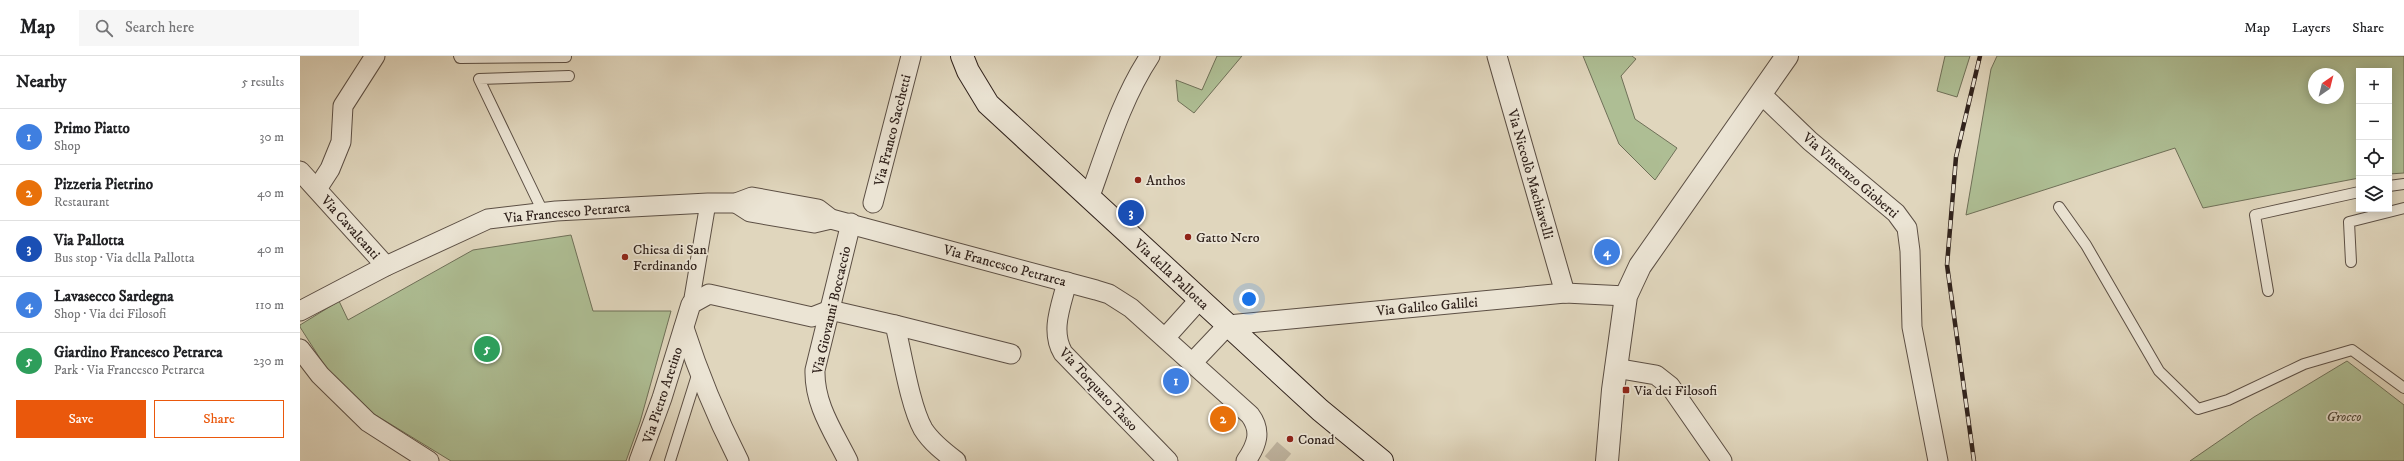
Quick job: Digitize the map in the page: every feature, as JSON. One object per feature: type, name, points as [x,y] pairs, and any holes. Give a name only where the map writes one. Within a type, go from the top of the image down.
[{"type":"main road","name":"Via della Pallotta","points":[[962,56],[968,71],[988,104],[1090,196],[1320,410],[1382,461]]},
{"type":"main road","points":[[1607,461],[1615,368],[1626,296],[1640,266],[1787,56]]},
{"type":"street","points":[[317,189],[330,169],[341,142],[344,106],[375,56]]},
{"type":"street","name":"Via Franco Sacchetti","points":[[873,203],[912,56]]},
{"type":"street","points":[[1090,196],[1120,115],[1140,70],[1150,56]]},
{"type":"street","name":"Via Niccolò Machiavelli","points":[[1497,56],[1565,292]]},
{"type":"street","name":"Via Vincenzo Gioberti","points":[[1761,94],[1810,141],[1896,213],[1907,228],[1910,251],[1912,327],[1938,461]]},
{"type":"street","name":"Via Cavalcanti","points":[[300,171],[386,266]]},
{"type":"street","points":[[691,304],[708,203]]},
{"type":"street","name":"Via Francesco Petrarca","points":[[300,311],[386,266],[488,219],[543,212],[708,203],[736,204],[750,212],[814,223],[831,218],[1067,282],[1109,294],[1120,300],[1166,338],[1250,414],[1256,423],[1264,446],[1246,461]]},
{"type":"street","name":"Via Giovanni Boccaccio","points":[[848,461],[817,398],[815,370],[851,223]]},
{"type":"street","name":"Via Torquato Tasso","points":[[1067,282],[1057,324],[1058,344],[1063,354],[1168,461]]},
{"type":"street","name":"Via Galileo Galilei","points":[[1228,325],[1565,292],[1626,296]]},
{"type":"street","points":[[691,304],[709,294],[812,317],[830,310],[1011,354]]},
{"type":"street","points":[[1166,338],[1200,299]]},
{"type":"street","name":"Via Pietro Aretino","points":[[639,461],[691,304]]},
{"type":"street","points":[[895,325],[916,413],[922,428],[935,443],[956,461]]},
{"type":"street","points":[[1192,363],[1228,325]]},
{"type":"street","points":[[684,328],[698,372],[719,421],[739,461]]},
{"type":"street","points":[[300,350],[320,376],[368,422],[428,461]]},
{"type":"street","points":[[1615,368],[1656,375],[1670,386],[1722,461]]},
{"type":"lane","points":[[459,56],[460,58],[566,58]]},
{"type":"lane","points":[[543,212],[479,79],[569,76]]},
{"type":"lane","points":[[2392,186],[2404,184]]},
{"type":"lane","points":[[2268,291],[2255,216],[2356,193]]},
{"type":"lane","points":[[2058,207],[2086,245],[2159,371],[2198,409],[2228,400],[2304,364],[2352,350],[2404,388]]},
{"type":"lane","points":[[2351,262],[2349,222],[2404,208]]},
{"type":"lane","points":[[670,461],[698,372]]},
{"type":"green space","points":[[1217,56],[1242,56],[1194,113],[1178,101],[1176,80],[1202,90]]},
{"type":"green space","points":[[1583,56],[1632,56],[1636,59],[1621,76],[1635,119],[1677,148],[1655,180],[1619,144]]},
{"type":"green space","points":[[1945,56],[1970,56],[1957,97],[1937,91]]},
{"type":"green space","points":[[1997,56],[2404,56],[2404,173],[2392,174],[2392,68],[2356,68],[2356,179],[2203,208],[2175,148],[1966,215],[1991,69]]},
{"type":"green space","points":[[571,235],[593,311],[671,311],[640,422],[626,461],[451,461],[374,414],[328,371],[300,327],[300,325],[339,301],[348,320],[473,250]]},
{"type":"green space","name":"Grocco","points":[[2347,361],[2404,405],[2404,461],[2190,461],[2254,417]]},
{"type":"tunnel","points":[[1271,449],[1285,461]]},
{"type":"railway","points":[[1974,461],[1947,265],[1956,157],[1980,56]]},
{"type":"place","name":"Anthos","points":[[1138,180]]},
{"type":"place","name":"Via Pallotta","points":[[1131,213]]},
{"type":"place","name":"Gatto Nero","points":[[1188,237]]},
{"type":"place","name":"Lavasecco Sardegna","points":[[1607,252]]},
{"type":"place","name":"Chiesa di San Ferdinando","points":[[625,257]]},
{"type":"place","name":"Giardino Francesco Petrarca","points":[[487,349]]},
{"type":"place","name":"Primo Piatto","points":[[1176,381]]},
{"type":"place","name":"Via dei Filosofi","points":[[1626,390]]},
{"type":"place","name":"Pizzeria Pietrino","points":[[1223,419]]},
{"type":"place","name":"Conad","points":[[1290,439]]}]
